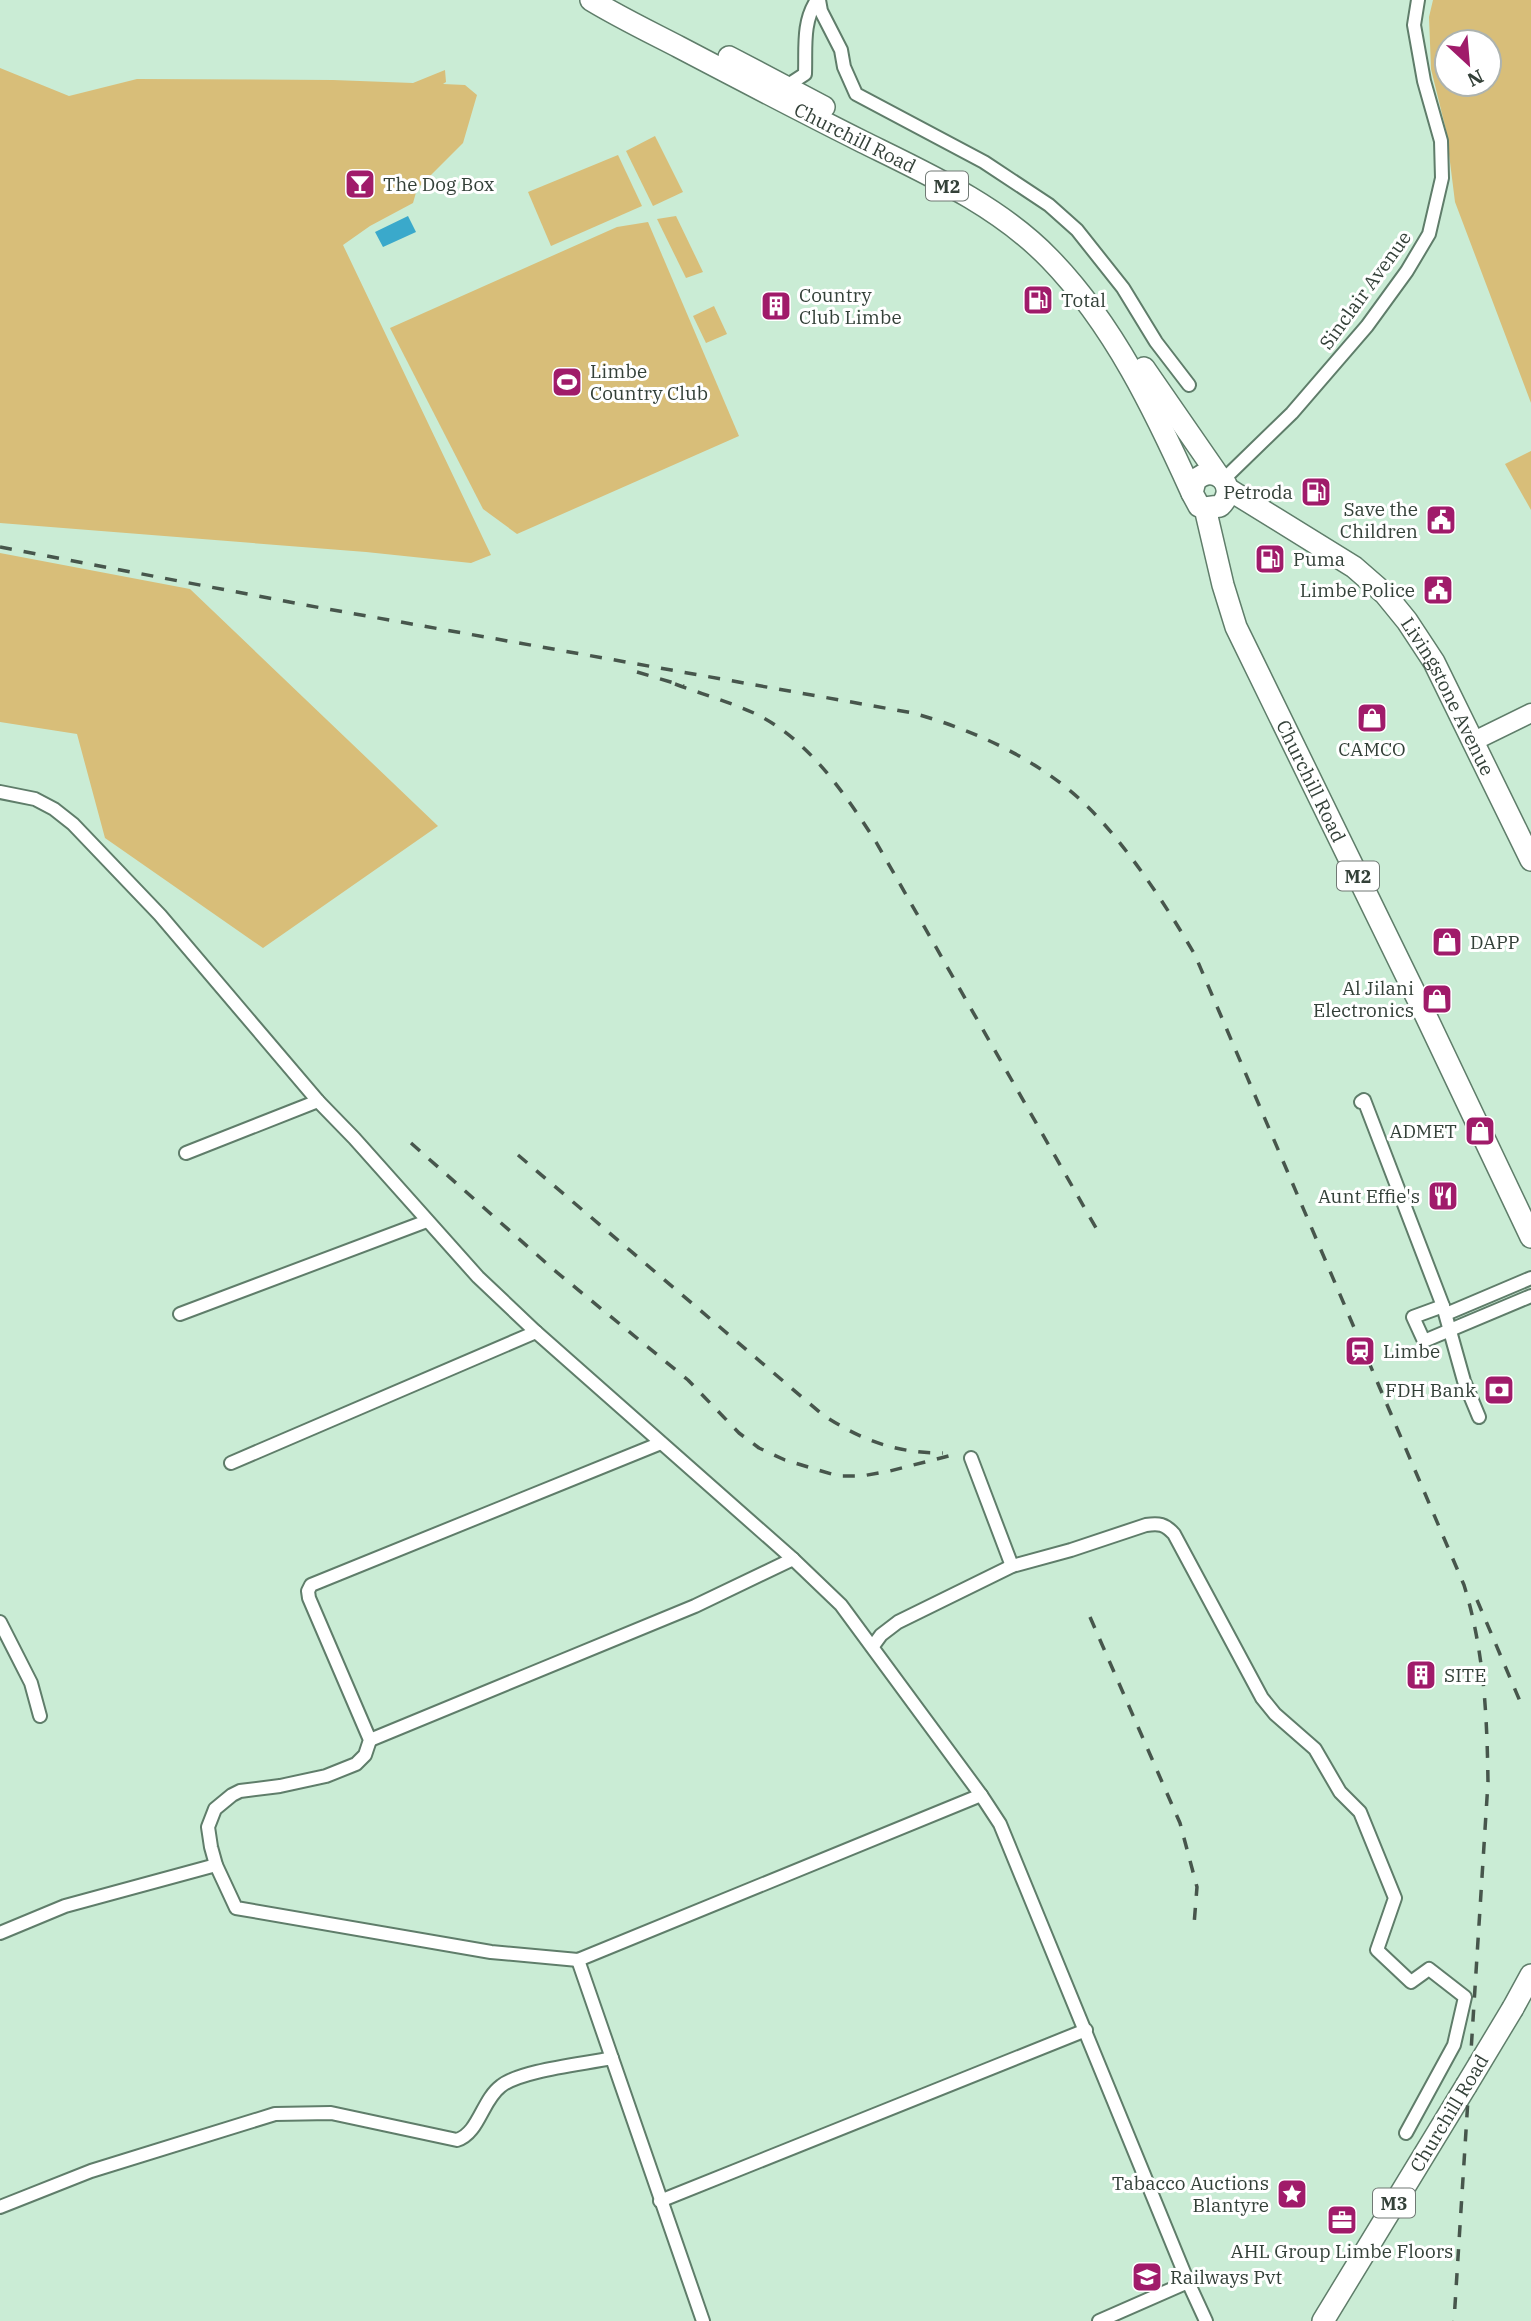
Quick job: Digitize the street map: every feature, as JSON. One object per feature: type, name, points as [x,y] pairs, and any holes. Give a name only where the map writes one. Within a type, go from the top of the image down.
[{"type":"highway","name":"Churchill Road","points":[[600,1],[996,202],[1028,225],[1085,286],[1223,481]]},
{"type":"highway","name":"Churchill Road","points":[[779,91],[990,210],[1022,233],[1050,259],[1096,315],[1133,374],[1199,501],[1236,626],[1531,1237]]},
{"type":"highway","points":[[1205,474],[1223,481],[1225,501],[1220,506],[1199,501],[1195,481],[1199,476],[1205,474]]},
{"type":"highway","name":"Livingstone Avenue","points":[[1223,481],[1342,559],[1385,594],[1407,621],[1434,662],[1531,860]]},
{"type":"highway","name":"Churchill Road","points":[[1322,2321],[1531,1975]]},
{"type":"main road","points":[[1472,742],[1531,713]]},
{"type":"street","points":[[779,91],[806,74],[806,29],[811,9],[818,0]]},
{"type":"street","points":[[818,0],[841,50],[844,67],[856,94],[984,162],[1049,205],[1077,230],[1124,288],[1156,342],[1189,385]]},
{"type":"street","name":"Sinclair Avenue","points":[[1223,481],[1293,413],[1351,345],[1407,271],[1429,234],[1443,178],[1441,141],[1424,81],[1414,26],[1418,0]]},
{"type":"street","points":[[0,792],[35,799],[73,824],[160,915],[318,1101],[478,1277],[841,1605],[1000,1824],[1206,2321]]},
{"type":"street","points":[[1361,1102],[1364,1100],[1444,1310],[1464,1381],[1479,1417]]},
{"type":"street","points":[[187,1153],[318,1101]]},
{"type":"street","points":[[180,1314],[427,1221]]},
{"type":"street","points":[[1531,1278],[1491,1295],[1413,1317],[1424,1342],[1531,1296]]},
{"type":"street","points":[[1491,1295],[1498,1311]]},
{"type":"street","points":[[231,1464],[536,1332]]},
{"type":"street","points":[[661,1443],[311,1585],[309,1598],[370,1740],[365,1755],[356,1764],[326,1776],[240,1791],[223,1801],[211,1816],[208,1827],[216,1865],[236,1908],[467,1948],[578,1960],[981,1795]]},
{"type":"street","points":[[971,1458],[1012,1566]]},
{"type":"street","points":[[873,1646],[881,1635],[898,1622],[1012,1566],[1101,1541],[1146,1525],[1167,1526],[1174,1534],[1262,1698],[1275,1714],[1315,1749],[1340,1792],[1360,1812],[1395,1898],[1377,1950],[1412,1982],[1429,1969],[1465,1997],[1454,2045],[1406,2133]]},
{"type":"street","points":[[370,1740],[695,1606],[793,1559]]},
{"type":"street","points":[[0,1622],[31,1683],[40,1716]]},
{"type":"street","points":[[0,1933],[65,1906],[216,1865]]},
{"type":"street","points":[[578,1960],[703,2321]]},
{"type":"street","points":[[660,2201],[1086,2030]]},
{"type":"street","points":[[0,2207],[91,2171],[275,2114],[331,2113],[457,2140],[469,2133],[490,2097],[501,2085],[519,2077],[612,2058]]},
{"type":"street","points":[[1099,2321],[1188,2282]]},
{"type":"shaded area","points":[[1433,0],[1531,0],[1531,403],[1455,202],[1446,130],[1438,98],[1503,98],[1503,28],[1433,28],[1433,77],[1429,17]]},
{"type":"shaded area","points":[[0,68],[69,96],[137,79],[413,83],[445,70],[446,82],[443,84],[465,85],[477,95],[463,143],[417,189],[413,203],[370,226],[343,245],[491,555],[471,563],[0,523]]},
{"type":"shaded area","points":[[655,136],[683,192],[653,206],[626,151]]},
{"type":"shaded area","points":[[618,155],[642,206],[551,246],[528,192]]},
{"type":"shaded area","points":[[676,216],[703,272],[686,278],[657,219]]},
{"type":"shaded area","name":"Limbe Country Club","points":[[648,222],[739,436],[517,534],[483,509],[390,328],[617,227]]},
{"type":"shaded area","points":[[714,306],[727,334],[706,343],[693,316]]},
{"type":"shaded area","points":[[1531,451],[1531,510],[1505,464]]},
{"type":"shaded area","points":[[0,553],[190,589],[438,826],[263,948],[105,838],[77,734],[0,722]]},
{"type":"water","points":[[408,216],[416,232],[383,247],[375,232]]},
{"type":"railway","points":[[0,547],[305,605],[913,713],[961,729],[1030,762],[1071,791],[1118,840],[1160,898],[1195,955],[1464,1585],[1471,1609],[1483,1682],[1488,1782],[1454,2321]]},
{"type":"railway","points":[[637,672],[684,686]]},
{"type":"railway","points":[[675,684],[756,714],[775,725],[809,753],[852,805],[876,842],[1096,1228]]},
{"type":"railway","points":[[411,1143],[554,1270],[688,1380],[739,1433],[759,1448],[785,1460],[838,1476],[862,1476],[890,1471],[960,1453]]},
{"type":"railway","points":[[518,1155],[823,1415],[880,1444],[910,1451],[943,1453]]},
{"type":"railway","points":[[1477,1600],[1522,1706]]},
{"type":"railway","points":[[1090,1617],[1180,1823],[1197,1887],[1194,1925]]},
{"type":"place","name":"The Dog Box","points":[[360,184]]},
{"type":"place","name":"Total","points":[[1038,300]]},
{"type":"place","name":"Country Club Limbe","points":[[776,306]]},
{"type":"place","name":"Limbe Country Club","points":[[567,382]]},
{"type":"place","name":"Petroda","points":[[1316,492]]},
{"type":"place","name":"Save the Children","points":[[1441,520]]},
{"type":"place","name":"Puma","points":[[1270,559]]},
{"type":"place","name":"Limbe Police","points":[[1438,590]]},
{"type":"place","name":"CAMCO","points":[[1372,718]]},
{"type":"place","name":"DAPP","points":[[1447,942]]},
{"type":"place","name":"Al Jilani Electronics","points":[[1437,999]]},
{"type":"place","name":"ADMET","points":[[1480,1131]]},
{"type":"place","name":"Aunt Effie's","points":[[1443,1196]]},
{"type":"place","name":"Limbe","points":[[1360,1351]]},
{"type":"place","name":"FDH Bank","points":[[1499,1390]]},
{"type":"place","name":"SITE","points":[[1421,1675]]},
{"type":"place","name":"Tabacco Auctions Blantyre","points":[[1292,2194]]},
{"type":"place","name":"AHL Group Limbe Floors","points":[[1342,2220]]},
{"type":"place","name":"Railways Pvt","points":[[1147,2277]]}]
